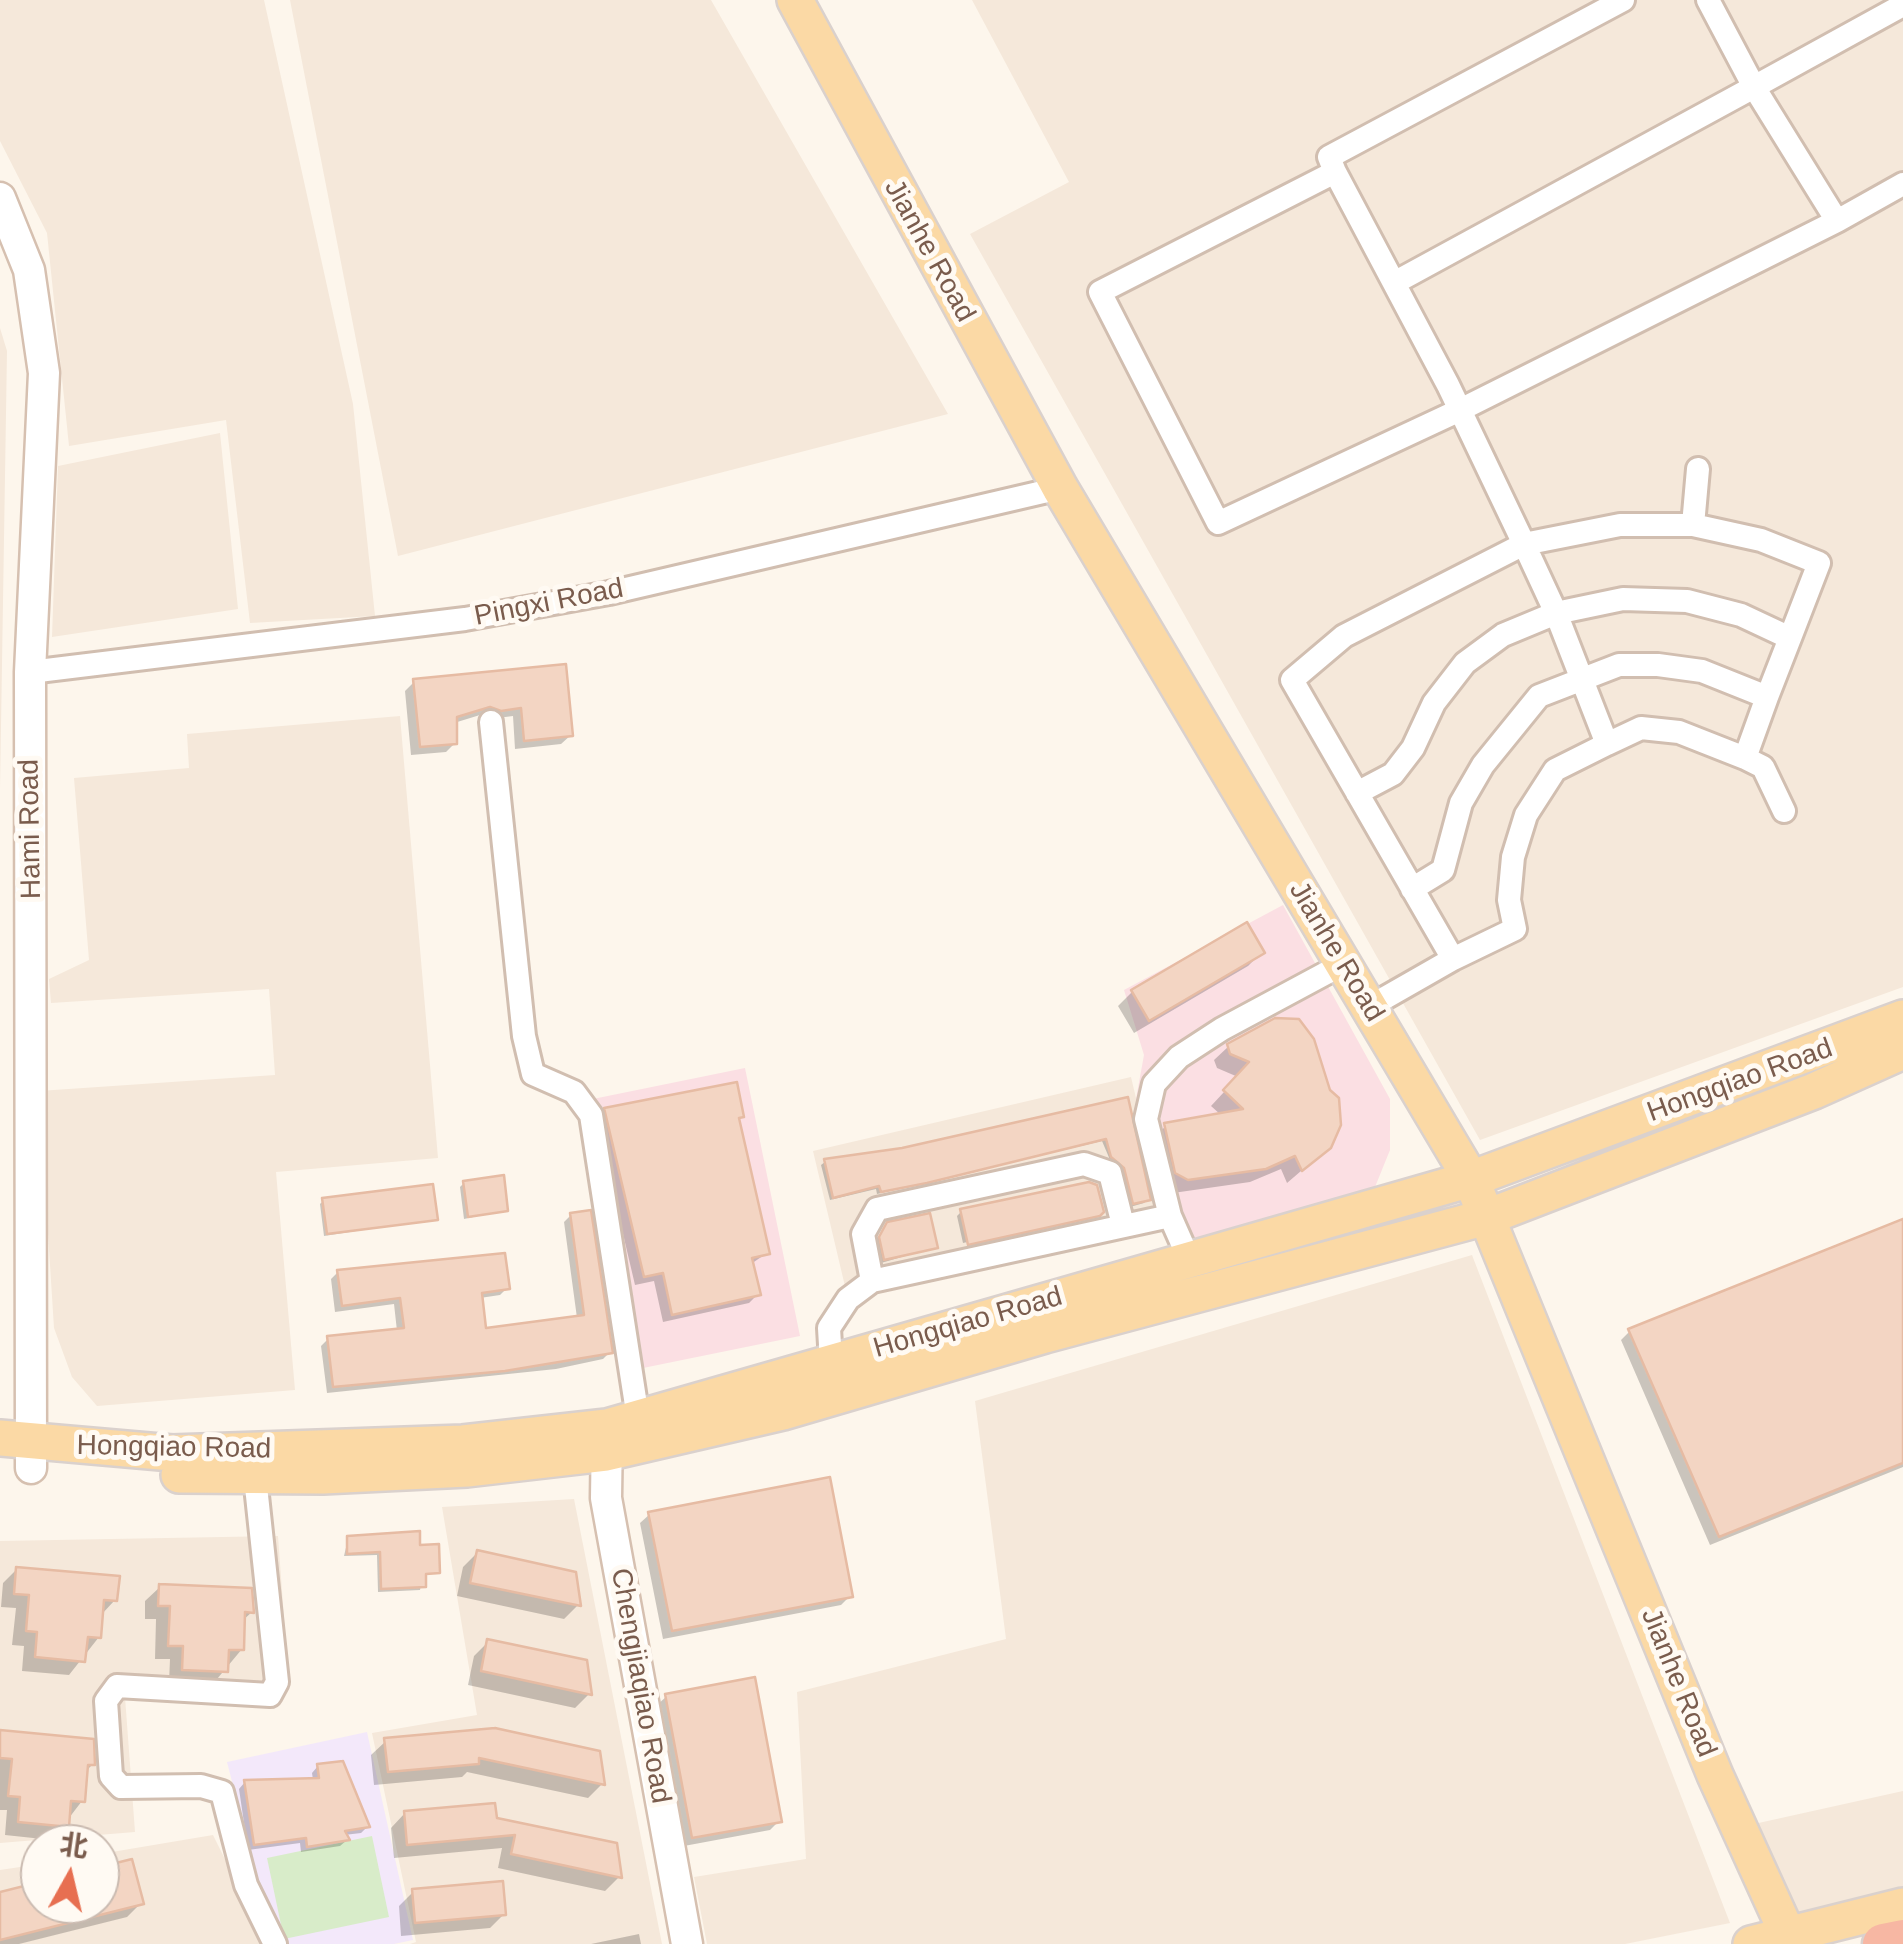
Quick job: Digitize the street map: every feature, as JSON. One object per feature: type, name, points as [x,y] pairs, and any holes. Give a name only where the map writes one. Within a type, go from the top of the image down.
[{"type":"highway","points":[[1883,1944],[1903,1940]]},
{"type":"main road","name":"Jianhe Road","points":[[795,0],[1060,488],[1490,1216],[1715,1775],[1790,1941]]},
{"type":"main road","name":"Hongqiao Road","points":[[15,1453],[255,1477],[467,1469],[617,1433],[831,1362],[1471,1179],[1903,1018]]},
{"type":"main road","name":"Hongqiao Road","points":[[15,1453],[172,1453],[463,1444],[617,1433],[783,1412],[1045,1336],[1490,1216],[1814,1091],[1903,1051]]},
{"type":"main road","points":[[1752,1944],[1790,1941],[1903,1906]]},
{"type":"street","points":[[1607,744],[1556,613],[1524,544],[1460,410],[1329,157],[1622,0]]},
{"type":"street","points":[[1708,0],[1754,87],[1836,221]]},
{"type":"street","points":[[1394,283],[1903,5]]},
{"type":"street","points":[[1335,172],[1100,292],[1127,352],[1218,523],[1460,410],[1903,184]]},
{"type":"street","name":"Hami Road","points":[[0,198],[29,270],[44,372],[30,672],[15,1453]]},
{"type":"street","points":[[1693,525],[1698,469]]},
{"type":"street","name":"Pingxi Road","points":[[30,672],[465,619],[609,593],[1060,488]]},
{"type":"street","points":[[1452,959],[1292,680],[1344,636],[1524,544],[1620,526],[1693,525],[1762,540],[1819,564],[1745,758]]},
{"type":"street","points":[[1356,792],[1393,774],[1413,748],[1434,703],[1464,663],[1502,635],[1556,613],[1623,599],[1687,601],[1741,615],[1790,638]]},
{"type":"street","points":[[1412,888],[1443,870],[1461,803],[1509,730],[1538,696],[1580,676],[1619,665],[1658,665],[1702,671],[1768,697]]},
{"type":"street","points":[[492,722],[524,1036],[533,1074],[574,1092],[591,1115],[617,1433]]},
{"type":"street","points":[[1368,1007],[1452,959],[1515,929],[1510,886],[1526,816],[1555,770],[1607,744],[1641,728],[1679,732],[1763,767],[1784,811]]},
{"type":"street","points":[[1189,1259],[1170,1216],[1146,1118],[1154,1084],[1179,1057],[1222,1028],[1343,964]]},
{"type":"street","points":[[872,1280],[863,1234],[877,1209],[1084,1164],[1110,1173],[1123,1225]]},
{"type":"street","points":[[831,1362],[829,1328],[848,1299],[872,1280],[1170,1216]]},
{"type":"street","name":"Chengjiaqiao Road","points":[[617,1433],[606,1498],[687,1944]]},
{"type":"street","points":[[255,1477],[277,1682],[270,1695],[117,1686],[106,1701],[111,1776],[121,1787],[201,1786],[222,1792],[246,1886],[275,1944]]},
{"type":"shaded area","points":[[0,0],[264,0],[353,404],[375,616],[250,623],[226,420],[69,446],[47,233],[0,141]]},
{"type":"shaded area","points":[[290,0],[711,0],[948,414],[398,556]]},
{"type":"shaded area","points":[[972,0],[1903,0],[1903,987],[1480,1140],[970,234],[1069,182]]},
{"type":"shaded area","points":[[0,328],[7,351],[0,789]]},
{"type":"shaded area","points":[[220,433],[238,609],[52,637],[58,466]]},
{"type":"shaded area","points":[[400,716],[438,1158],[276,1172],[295,1390],[97,1406],[72,1377],[54,1328],[39,1091],[275,1075],[269,989],[51,1003],[49,979],[89,960],[74,778],[189,768],[187,734]]},
{"type":"shaded area","points":[[1283,905],[1390,1099],[1390,1150],[1375,1187],[1177,1248],[1166,1225],[1136,1099],[1144,1055],[1124,990]]},
{"type":"shaded area","points":[[745,1068],[800,1336],[643,1368],[588,1100]]},
{"type":"shaded area","points":[[1131,1077],[1166,1225],[848,1299],[813,1151]]},
{"type":"shaded area","points":[[1472,1255],[1730,1923],[1625,1944],[707,1944],[694,1877],[806,1859],[797,1692],[1006,1639],[975,1401]]},
{"type":"shaded area","points":[[574,1499],[662,1944],[410,1944],[416,1942],[372,1733],[477,1715],[442,1507]]},
{"type":"shaded area","points":[[278,1536],[289,1687],[125,1697],[135,1832],[120,1833],[120,1824],[20,1824],[20,1841],[0,1843],[0,1541]]},
{"type":"shaded area","points":[[367,1732],[413,1940],[394,1944],[274,1944],[227,1762]]},
{"type":"shaded area","points":[[1903,1791],[1903,1888],[1799,1912],[1754,1824]]},
{"type":"shaded area","points":[[213,1835],[267,1944],[0,1944],[0,1870],[20,1867],[20,1924],[120,1924],[120,1851]]},
{"type":"green space","points":[[372,1836],[389,1917],[284,1939],[267,1858]]},
{"type":"building","points":[[566,664],[573,736],[524,741],[521,708],[501,711],[490,707],[457,717],[457,744],[420,747],[413,679]]},
{"type":"building","points":[[1247,922],[1265,953],[1149,1021],[1131,990]]},
{"type":"building","points":[[1275,1018],[1299,1019],[1314,1039],[1330,1090],[1339,1098],[1341,1125],[1331,1148],[1302,1171],[1295,1156],[1266,1169],[1188,1180],[1175,1173],[1164,1123],[1243,1109],[1223,1090],[1249,1062],[1230,1054],[1227,1044]]},
{"type":"building","points":[[737,1082],[744,1117],[739,1118],[770,1254],[752,1258],[761,1295],[672,1315],[663,1273],[644,1277],[604,1108]]},
{"type":"building","points":[[1128,1097],[1151,1200],[1133,1204],[1124,1168],[1111,1157],[1106,1139],[927,1183],[881,1192],[879,1186],[833,1198],[824,1159],[902,1148]]},
{"type":"building","points":[[504,1175],[508,1211],[468,1217],[463,1181]]},
{"type":"building","points":[[1089,1182],[1097,1185],[1104,1212],[1100,1216],[968,1245],[960,1209]]},
{"type":"building","points":[[433,1184],[438,1220],[327,1234],[322,1198]]},
{"type":"building","points":[[591,1210],[613,1353],[505,1371],[333,1387],[327,1336],[404,1328],[400,1298],[342,1306],[337,1270],[505,1253],[510,1289],[482,1293],[486,1328],[584,1315],[570,1213]]},
{"type":"building","points":[[930,1213],[938,1248],[884,1260],[879,1237],[887,1222]]},
{"type":"building","points":[[1903,1219],[1903,1463],[1719,1537],[1628,1329]]},
{"type":"building","points":[[830,1477],[853,1597],[672,1631],[648,1512]]},
{"type":"building","points":[[420,1531],[420,1545],[439,1544],[440,1573],[426,1574],[426,1587],[381,1589],[380,1552],[347,1554],[347,1536]]},
{"type":"building","points":[[477,1550],[576,1572],[581,1606],[470,1583]]},
{"type":"building","points":[[16,1567],[120,1576],[117,1601],[104,1600],[101,1638],[88,1637],[85,1662],[35,1657],[37,1632],[26,1631],[29,1595],[14,1594]]},
{"type":"building","points":[[159,1584],[252,1588],[254,1613],[245,1612],[244,1650],[229,1650],[228,1672],[182,1670],[183,1646],[168,1646],[170,1606],[158,1606]]},
{"type":"building","points":[[487,1639],[587,1660],[592,1695],[481,1671]]},
{"type":"building","points":[[755,1677],[782,1822],[692,1838],[665,1694]]},
{"type":"building","points":[[495,1728],[600,1751],[605,1785],[479,1758],[479,1764],[388,1772],[384,1738]]},
{"type":"building","points":[[0,1730],[94,1739],[95,1765],[88,1765],[85,1802],[71,1801],[69,1824],[18,1822],[20,1797],[8,1796],[12,1759],[0,1758]]},
{"type":"building","points":[[343,1761],[370,1827],[345,1831],[350,1840],[307,1847],[306,1838],[254,1845],[244,1780],[319,1778],[317,1764]]},
{"type":"building","points":[[495,1803],[497,1818],[617,1843],[622,1878],[511,1854],[515,1835],[407,1845],[404,1811]]},
{"type":"building","points":[[132,1859],[144,1904],[120,1910],[120,1862]]},
{"type":"building","points":[[503,1881],[506,1915],[415,1923],[412,1889]]},
{"type":"building","points":[[20,1887],[20,1924],[64,1924],[0,1940],[0,1892]]}]
